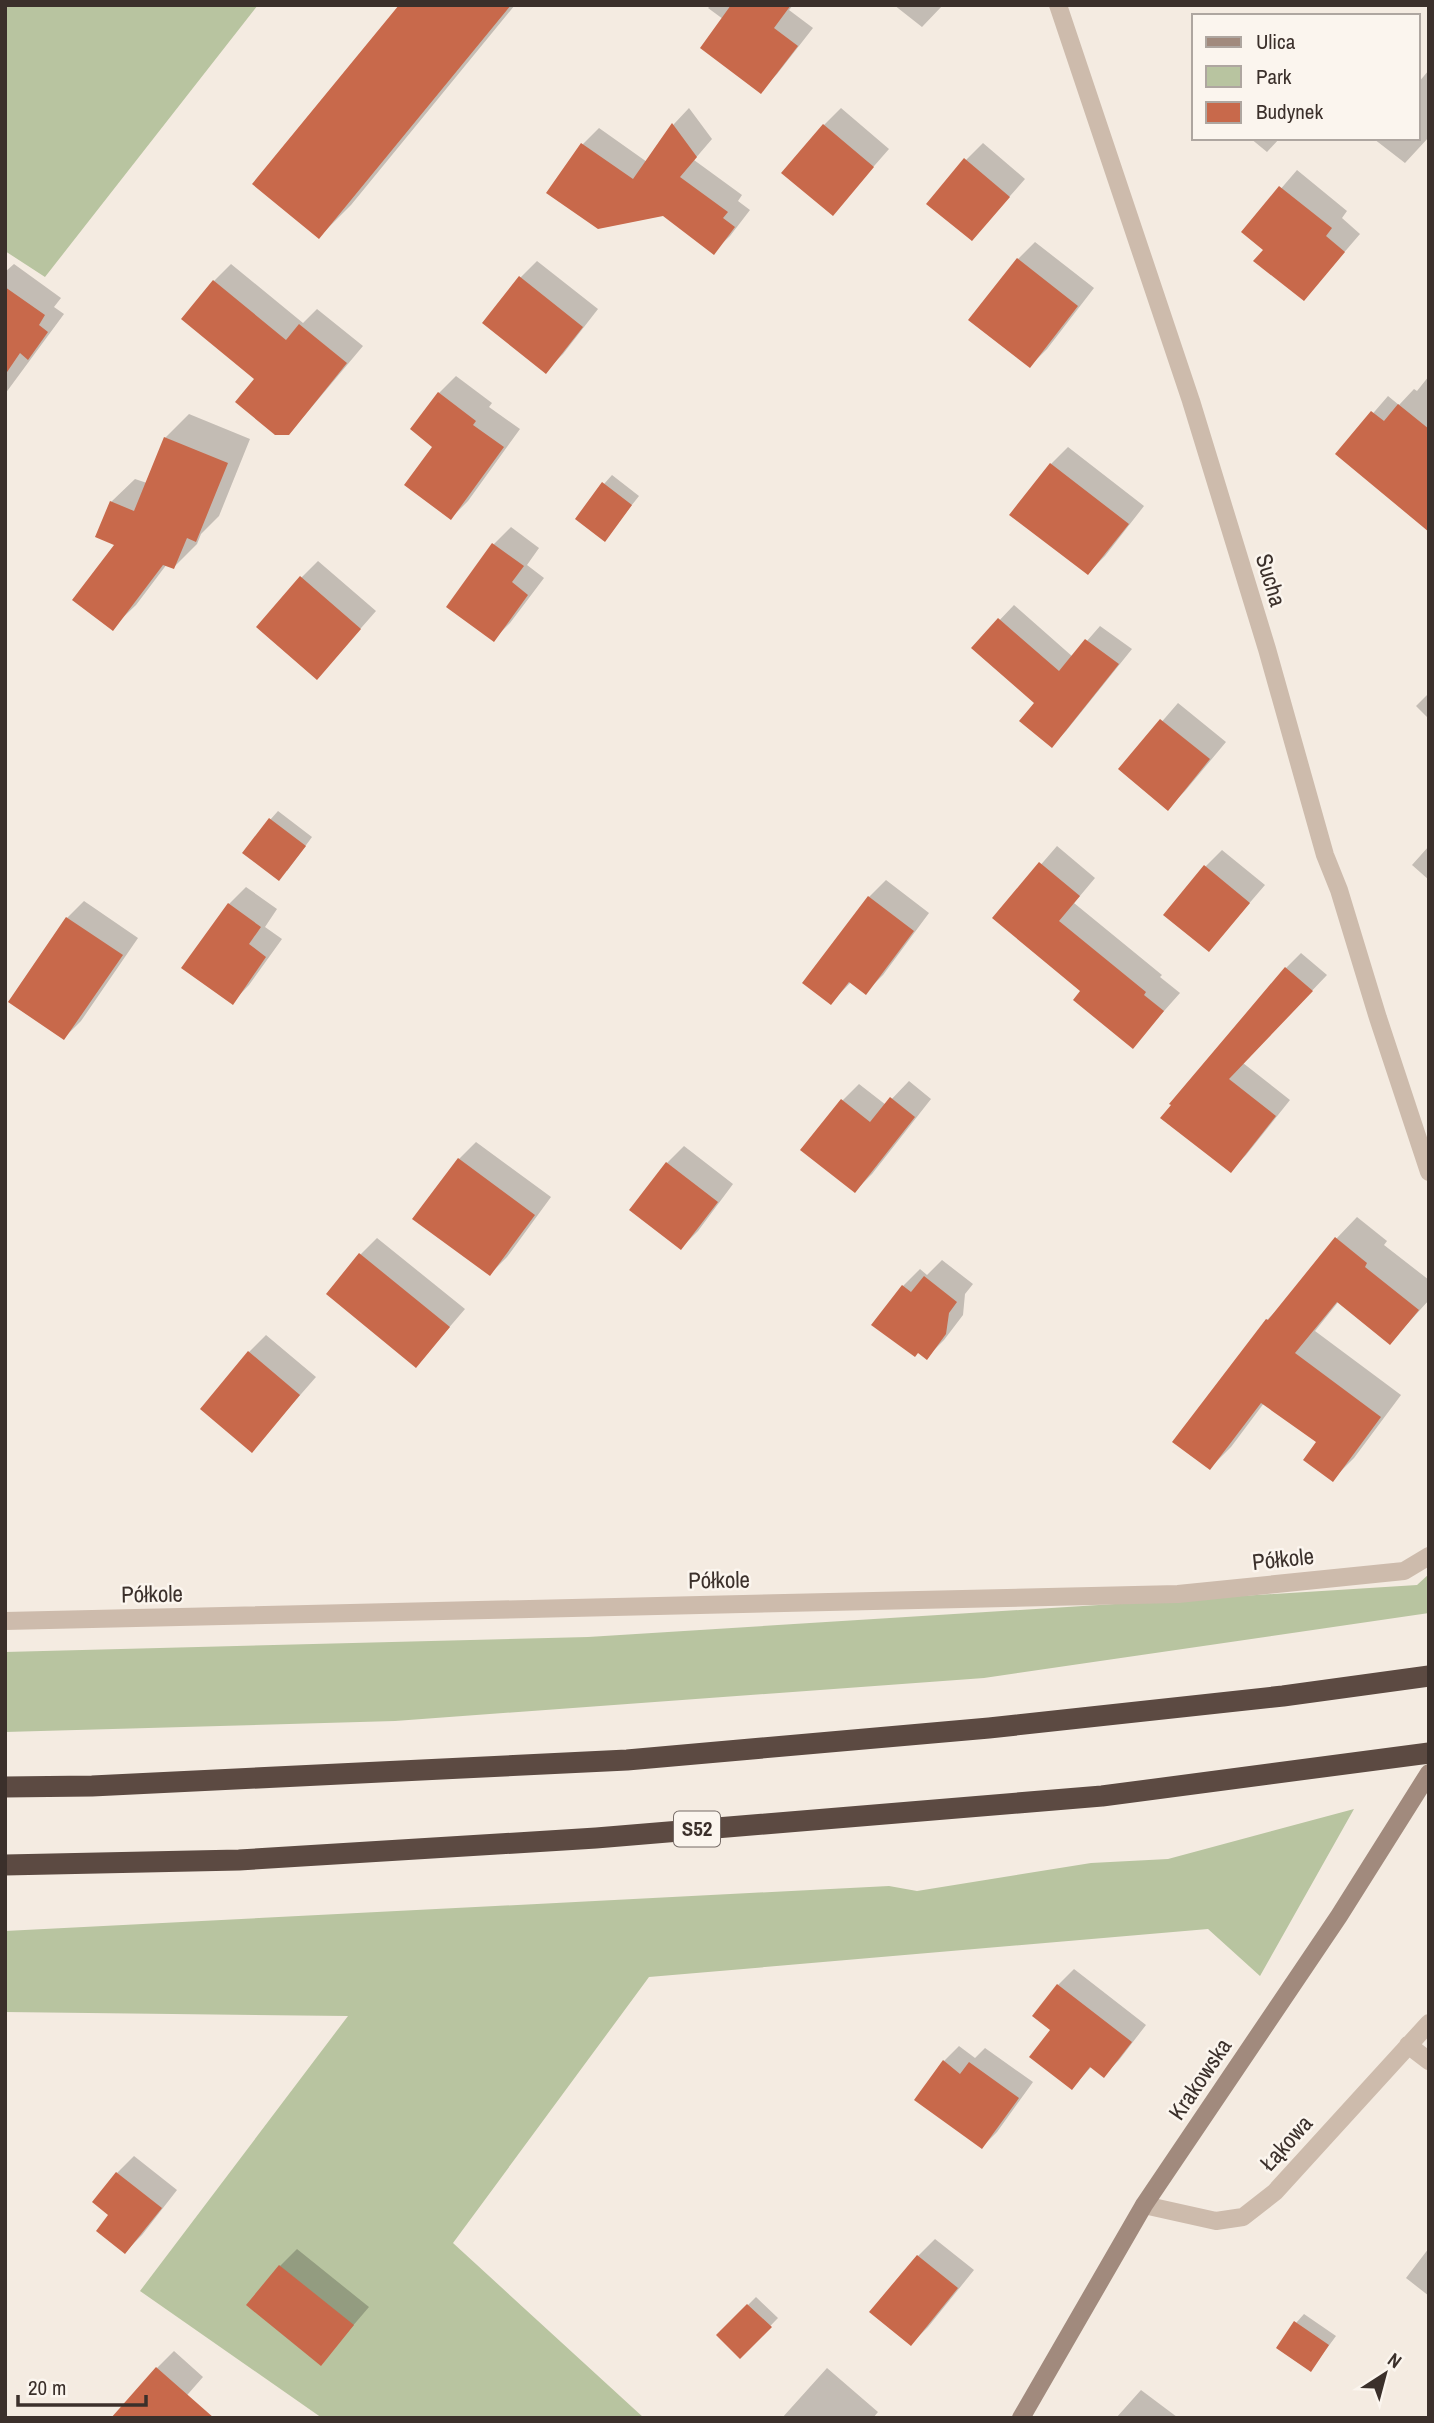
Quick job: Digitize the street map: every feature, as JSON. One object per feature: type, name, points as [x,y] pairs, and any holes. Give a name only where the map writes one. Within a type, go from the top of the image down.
[{"type":"highway","points":[[5,1787],[92,1786],[627,1760],[989,1728],[1283,1696],[1429,1676]]},
{"type":"highway","name":"S52","points":[[5,1865],[239,1860],[596,1838],[1102,1796],[1429,1753]]},
{"type":"street","name":"Sucha","points":[[1058,5],[1191,401],[1271,662],[1325,855],[1339,890],[1429,1172]]},
{"type":"street","name":"Półkole","points":[[5,1621],[1178,1594],[1404,1571],[1429,1556]]},
{"type":"street","name":"Krakowska","points":[[1021,2418],[1144,2205],[1339,1916],[1429,1773]]},
{"type":"street","name":"Łąkowa","points":[[1144,2205],[1216,2221],[1244,2217],[1275,2192],[1429,2023]]},
{"type":"street","points":[[1408,2045],[1429,2061]]},
{"type":"green space","points":[[5,5],[258,5],[45,277],[5,251]]},
{"type":"green space","points":[[1429,1574],[1429,1613],[984,1678],[395,1721],[5,1732],[5,1652],[588,1637],[1417,1585]]},
{"type":"green space","points":[[1354,1809],[1260,1976],[1208,1929],[649,1977],[453,2243],[644,2418],[322,2418],[140,2291],[348,2016],[5,2012],[5,1931],[889,1886],[917,1891],[1091,1863],[1168,1859]]},
{"type":"building","points":[[399,5],[511,5],[319,239],[252,184]]},
{"type":"building","points":[[731,5],[791,5],[774,28],[798,46],[761,94],[700,48]]},
{"type":"building","points":[[672,123],[697,157],[680,177],[728,212],[723,218],[735,227],[714,255],[663,216],[598,229],[546,193],[581,143],[633,179]]},
{"type":"building","points":[[823,124],[874,167],[833,216],[781,173]]},
{"type":"building","points":[[964,158],[1010,197],[972,241],[926,204]]},
{"type":"building","points":[[1279,186],[1332,228],[1326,236],[1345,252],[1304,301],[1253,261],[1263,250],[1241,232]]},
{"type":"building","points":[[1017,258],[1078,306],[1030,368],[968,320]]},
{"type":"building","points":[[519,276],[583,327],[546,374],[482,323]]},
{"type":"building","points":[[213,280],[286,340],[299,324],[347,363],[289,435],[275,435],[235,402],[254,379],[181,319]]},
{"type":"building","points":[[5,287],[45,315],[39,325],[48,332],[28,360],[20,353],[5,375]]},
{"type":"building","points":[[438,392],[476,421],[473,425],[504,447],[451,520],[404,485],[432,447],[410,429]]},
{"type":"building","points":[[1398,404],[1429,429],[1429,532],[1335,454],[1371,411],[1384,421]]},
{"type":"building","points":[[164,437],[228,463],[196,542],[187,538],[174,569],[163,565],[113,631],[72,600],[114,545],[95,537],[110,501],[134,511]]},
{"type":"building","points":[[1050,463],[1129,524],[1088,575],[1009,515]]},
{"type":"building","points":[[602,482],[632,505],[605,542],[575,519]]},
{"type":"building","points":[[492,543],[524,566],[512,582],[528,595],[494,642],[446,607]]},
{"type":"building","points":[[300,576],[361,629],[317,680],[256,627]]},
{"type":"building","points":[[998,618],[1059,671],[1085,639],[1119,664],[1052,748],[1019,721],[1034,703],[971,648]]},
{"type":"building","points":[[1160,719],[1210,759],[1168,811],[1118,769]]},
{"type":"building","points":[[269,818],[306,846],[279,881],[242,853]]},
{"type":"building","points":[[1039,862],[1080,896],[1059,921],[1146,992],[1144,995],[1164,1011],[1133,1049],[1073,1000],[1080,991],[992,918]]},
{"type":"building","points":[[1204,865],[1250,903],[1209,952],[1163,915]]},
{"type":"building","points":[[868,896],[914,931],[866,995],[849,982],[831,1005],[802,983]]},
{"type":"building","points":[[228,903],[261,927],[249,944],[266,957],[233,1005],[181,968]]},
{"type":"building","points":[[66,917],[123,955],[64,1040],[8,1002]]},
{"type":"building","points":[[1285,967],[1313,991],[1229,1079],[1276,1116],[1231,1173],[1160,1118]]},
{"type":"building","points":[[890,1097],[915,1117],[855,1193],[800,1150],[841,1099],[870,1122]]},
{"type":"building","points":[[458,1158],[535,1215],[490,1276],[412,1219]]},
{"type":"building","points":[[666,1162],[718,1202],[681,1250],[629,1210]]},
{"type":"building","points":[[1335,1237],[1367,1263],[1365,1267],[1419,1310],[1390,1345],[1337,1302],[1295,1353],[1381,1417],[1333,1482],[1303,1460],[1316,1442],[1261,1403],[1210,1470],[1172,1442],[1266,1319],[1268,1320]]},
{"type":"building","points":[[359,1253],[450,1327],[416,1368],[326,1294]]},
{"type":"building","points":[[924,1276],[957,1302],[949,1313],[946,1334],[927,1360],[918,1353],[915,1357],[871,1325],[902,1285],[911,1292]]},
{"type":"building","points":[[248,1351],[300,1395],[252,1453],[200,1409]]},
{"type":"building","points":[[1057,1984],[1132,2042],[1104,2078],[1090,2067],[1072,2090],[1029,2057],[1050,2030],[1032,2016]]},
{"type":"building","points":[[943,2060],[960,2074],[969,2062],[1019,2098],[982,2149],[914,2100]]},
{"type":"building","points":[[116,2172],[162,2208],[125,2254],[96,2231],[108,2215],[92,2202]]},
{"type":"building","points":[[917,2255],[958,2288],[911,2346],[869,2312]]},
{"type":"building","points":[[279,2265],[354,2325],[321,2366],[246,2305]]},
{"type":"building","points":[[747,2304],[772,2327],[740,2359],[716,2335]]},
{"type":"building","points":[[1294,2321],[1329,2345],[1311,2372],[1276,2348]]},
{"type":"building","points":[[156,2367],[214,2418],[111,2418]]}]
